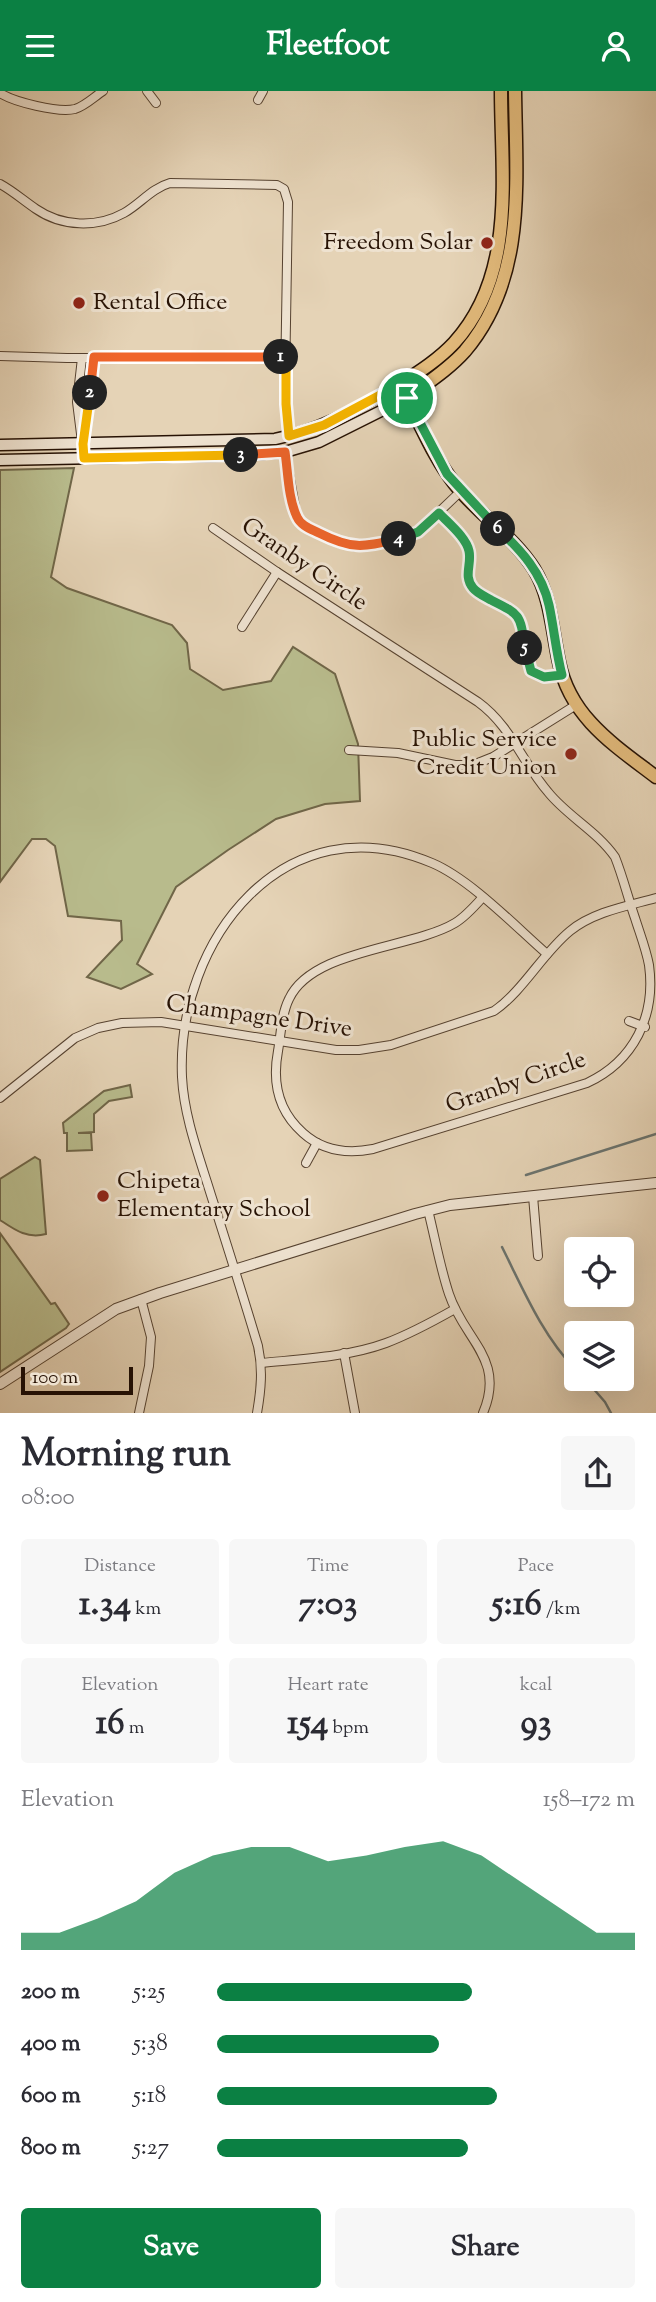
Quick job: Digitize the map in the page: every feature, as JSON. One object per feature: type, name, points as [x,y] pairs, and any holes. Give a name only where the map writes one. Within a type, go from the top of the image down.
[{"type":"main road","points":[[0,445],[246,441],[289,436],[324,425],[431,365],[454,343],[474,318],[493,272],[502,227],[501,91]]},
{"type":"main road","points":[[0,460],[285,452],[330,438],[407,398],[452,365],[487,320],[498,298],[515,230],[515,91]]},
{"type":"main road","points":[[399,385],[447,474],[534,568],[548,602],[562,675],[576,705],[595,730],[656,777]]},
{"type":"street","points":[[0,93],[9,98],[66,110],[79,108],[103,91]]},
{"type":"street","points":[[147,91],[156,103]]},
{"type":"street","points":[[0,184],[38,211],[73,223],[93,223],[119,215],[158,188],[170,183],[277,185],[284,189],[288,202],[286,404],[289,436]]},
{"type":"street","points":[[0,356],[286,358]]},
{"type":"street","points":[[83,444],[94,357]]},
{"type":"street","points":[[82,358],[77,401],[84,458]]},
{"type":"street","points":[[285,452],[297,518],[302,525],[339,543],[358,547],[410,536],[418,532],[461,491]]},
{"type":"street","points":[[439,513],[461,537],[469,551],[467,577],[473,588],[520,618],[531,671],[544,677],[562,675]]},
{"type":"street","name":"Granby Circle","points":[[214,528],[497,716],[549,794],[611,850],[653,961],[652,1017],[632,1048],[615,1066],[587,1083],[373,1149],[341,1151],[317,1143]]},
{"type":"street","points":[[242,627],[277,572]]},
{"type":"street","points":[[349,750],[409,754],[463,765],[482,762],[576,705]]},
{"type":"street","points":[[257,1413],[262,1363],[194,1141],[185,1101],[182,1063],[185,1026],[196,979],[226,921],[246,896],[259,885],[304,859],[354,848],[370,848],[402,852],[445,869],[547,954]]},
{"type":"street","points":[[306,1163],[317,1143],[297,1128],[282,1105],[275,1077],[289,999],[309,974],[330,964],[453,924],[482,898]]},
{"type":"street","name":"Champagne Drive","points":[[0,1098],[62,1047],[87,1032],[135,1021],[336,1049],[359,1050],[391,1045],[478,1018],[502,1006],[568,932],[585,920],[656,898]]},
{"type":"street","points":[[629,1021],[645,1027]]},
{"type":"street","points":[[0,1384],[104,1315],[141,1299],[235,1269],[450,1205],[656,1183]]},
{"type":"street","points":[[533,1196],[538,1256]]},
{"type":"street","points":[[428,1210],[455,1309],[486,1359],[490,1384],[482,1413]]},
{"type":"street","points":[[139,1413],[149,1366],[151,1337],[141,1299]]},
{"type":"street","points":[[262,1363],[344,1353],[384,1344],[455,1309]]},
{"type":"street","points":[[344,1353],[355,1413]]},
{"type":"green space","points":[[74,468],[51,577],[67,588],[172,625],[187,643],[190,669],[223,690],[271,681],[293,647],[335,674],[358,744],[360,801],[325,804],[276,819],[176,887],[137,964],[152,974],[121,989],[87,977],[122,940],[121,921],[68,916],[55,846],[46,839],[32,839],[0,882],[0,470]]},
{"type":"green space","points":[[130,1085],[132,1097],[109,1101],[94,1114],[94,1132],[78,1133],[91,1133],[92,1150],[67,1151],[67,1133],[64,1133],[63,1123],[104,1091]]},
{"type":"green space","points":[[35,1157],[40,1160],[46,1234],[39,1235],[16,1230],[0,1220],[0,1179]]},
{"type":"green space","points":[[0,1233],[51,1304],[55,1303],[69,1324],[0,1372]]},
{"type":"waterway","points":[[526,1175],[656,1134]]},
{"type":"waterway","points":[[502,1247],[543,1327],[564,1356]]},
{"type":"waterway","points":[[595,1391],[611,1413]]},
{"type":"place","name":"Freedom Solar","points":[[487,243]]},
{"type":"place","name":"Rental Office","points":[[79,303]]},
{"type":"place","name":"Public Service Credit Union","points":[[571,754]]},
{"type":"place","name":"Chipeta Elementary School","points":[[103,1196]]},
{"type":"route","points":[[94,357],[286,358],[289,436],[324,425],[399,385],[407,398],[454,484],[517,547],[534,568],[548,602],[562,675],[544,677],[531,671],[520,618],[473,588],[467,577],[469,551],[461,537],[439,513],[410,536],[358,547],[350,546],[302,525],[297,518],[285,452],[84,458],[83,444],[94,357]]}]
